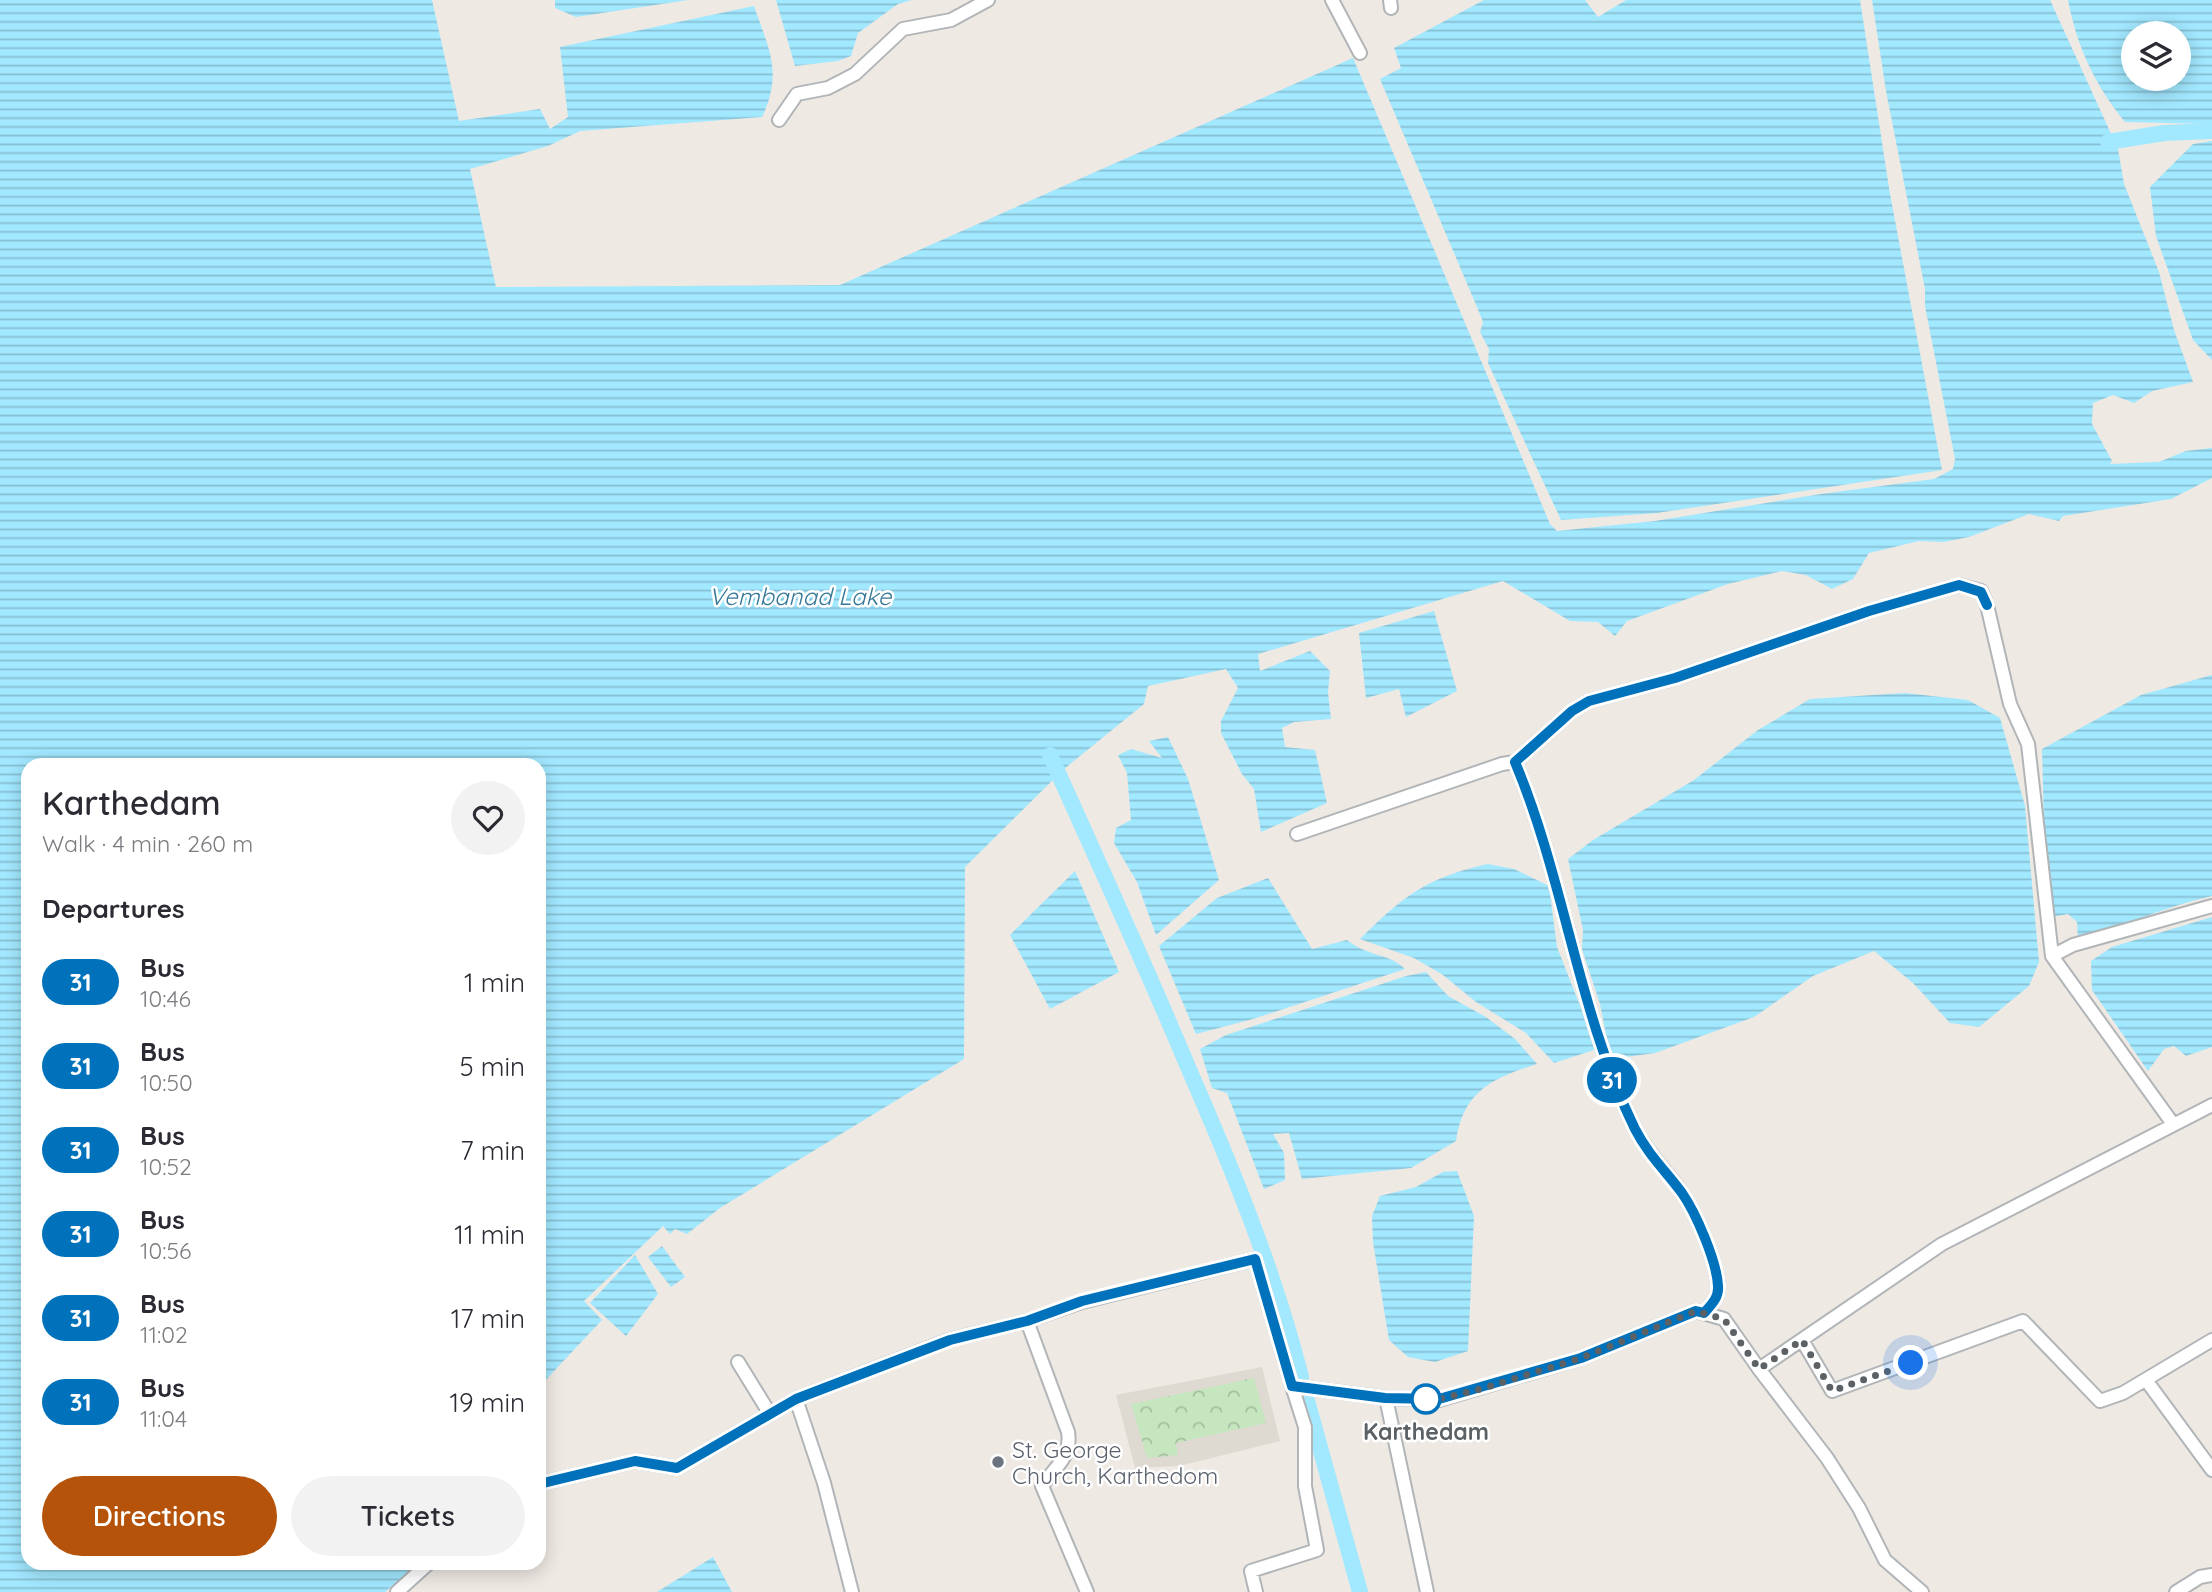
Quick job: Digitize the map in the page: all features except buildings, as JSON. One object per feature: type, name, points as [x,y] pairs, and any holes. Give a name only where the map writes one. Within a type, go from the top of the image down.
[{"type":"street","points":[[779,120],[797,94],[828,88],[855,74],[903,29],[951,20],[988,0]]},
{"type":"street","points":[[1332,0],[1360,53]]},
{"type":"street","points":[[1297,834],[1502,764],[1515,762],[1572,711],[1589,701],[1675,678],[1869,611],[1959,585],[1981,592],[1987,605],[2010,704],[2028,744],[2052,956],[2173,1124]]},
{"type":"street","points":[[1515,762],[1536,814],[1609,1073],[1647,1153],[1682,1193],[1713,1259],[1718,1288],[1715,1302],[1704,1313]]},
{"type":"street","points":[[2052,956],[2073,946],[2212,906]]},
{"type":"street","points":[[1759,1369],[1942,1244],[2212,1105]]},
{"type":"street","points":[[546,1482],[635,1461],[677,1468],[796,1399],[950,1340],[1027,1321],[1082,1301],[1255,1259],[1306,1427],[1305,1486],[1317,1550],[1251,1571],[1256,1592]]},
{"type":"street","points":[[1292,1386],[1385,1398],[1439,1399],[1581,1358],[1696,1311],[1724,1319],[1827,1458],[1859,1508],[1885,1560],[1922,1592]]},
{"type":"street","points":[[1027,1321],[1068,1432],[1070,1446],[1062,1464],[1042,1486],[1087,1592]]},
{"type":"street","points":[[1802,1340],[1832,1391],[2023,1321],[2100,1401],[2123,1393],[2212,1340]]},
{"type":"street","points":[[738,1362],[770,1414]]},
{"type":"street","points":[[2146,1380],[2212,1470]]},
{"type":"street","points":[[1385,1398],[1427,1592]]},
{"type":"street","points":[[796,1399],[824,1483],[852,1592]]},
{"type":"street","points":[[397,1592],[421,1570]]},
{"type":"street","points":[[2176,1592],[2200,1577],[2212,1575]]},
{"type":"shaded area","points":[[1262,1367],[1280,1441],[1179,1466],[1135,1468],[1116,1395]]},
{"type":"green space","points":[[1254,1378],[1266,1423],[1176,1443],[1178,1455],[1147,1458],[1131,1404]]},
{"type":"water","name":"Vembanad Lake","points":[[0,0],[432,0],[459,121],[540,109],[550,129],[568,117],[560,47],[754,6],[769,48],[773,74],[772,87],[762,117],[580,131],[548,146],[470,169],[496,287],[840,285],[1353,58],[1550,524],[1557,531],[1655,521],[1934,479],[1953,469],[1955,459],[1886,91],[1872,0],[2050,0],[2118,149],[2124,184],[2159,272],[2174,330],[2193,382],[2152,391],[2134,403],[2113,395],[2093,403],[2092,424],[2112,461],[2110,464],[2159,462],[2186,451],[2212,448],[2212,478],[2171,499],[2063,516],[2059,521],[2029,514],[1969,537],[1944,542],[1919,541],[1869,553],[1853,579],[1832,589],[1806,575],[1782,571],[1728,584],[1627,621],[1615,636],[1598,622],[1570,621],[1503,581],[1258,654],[1260,671],[1310,651],[1330,671],[1328,692],[1331,719],[1294,722],[1282,728],[1285,747],[1315,750],[1327,803],[1261,832],[1254,789],[1242,774],[1221,733],[1221,721],[1238,688],[1226,669],[1148,686],[1144,704],[1064,769],[965,867],[964,1059],[720,1208],[687,1234],[675,1229],[670,1234],[663,1226],[584,1301],[602,1320],[546,1380],[546,758],[21,758],[21,1570],[410,1570],[385,1592],[0,1592]]},
{"type":"water","points":[[555,0],[688,0],[576,17],[555,8]]},
{"type":"water","points":[[776,0],[912,0],[898,4],[858,33],[851,56],[838,61],[795,66]]},
{"type":"water","points":[[1484,0],[1585,0],[1598,17],[1626,0],[1860,0],[1890,194],[1942,470],[1657,513],[1561,520],[1488,363],[1489,349],[1480,332],[1483,322],[1380,79],[1401,68],[1394,48]]},
{"type":"water","points":[[2068,0],[2212,0],[2212,124],[2125,122],[2096,80],[2076,34]]},
{"type":"water","points":[[2212,141],[2212,360],[2193,340],[2156,236],[2150,187],[2193,144]]},
{"type":"water","points":[[1434,611],[1457,691],[1406,717],[1399,689],[1366,698],[1359,633]]},
{"type":"water","points":[[2212,675],[2212,896],[2078,941],[2077,922],[2068,914],[2051,917],[2045,862],[2042,749],[2141,695]]},
{"type":"water","points":[[1905,693],[1968,700],[2000,718],[2025,806],[2039,962],[2029,986],[1979,1027],[1950,1023],[1913,983],[1874,951],[1813,976],[1754,1017],[1655,1053],[1611,1059],[1600,1004],[1582,949],[1583,930],[1568,859],[1593,840],[1694,780],[1758,730],[1810,699]]},
{"type":"water","points":[[1168,737],[1188,779],[1219,880],[1156,935],[1137,882],[1114,843],[1116,828],[1131,820],[1127,773],[1118,755],[1131,749],[1162,758],[1149,741]]},
{"type":"water","points":[[1488,864],[1514,869],[1549,886],[1557,947],[1597,1049],[1554,1063],[1526,1033],[1476,1002],[1443,975],[1414,958],[1360,939],[1418,890],[1449,875]]},
{"type":"water","points":[[1075,871],[1119,972],[1050,1009],[1010,935]]},
{"type":"water","points":[[1268,878],[1312,949],[1347,940],[1392,960],[1405,969],[1253,1019],[1196,1034],[1159,946],[1217,898]]},
{"type":"water","points":[[2212,917],[2212,1047],[2186,1056],[2174,1046],[2164,1049],[2148,1071],[2092,990],[2091,961],[2112,947]]},
{"type":"water","points":[[1426,972],[1448,996],[1486,1017],[1515,1039],[1537,1064],[1494,1081],[1483,1089],[1465,1110],[1456,1141],[1411,1168],[1302,1179],[1289,1133],[1273,1134],[1284,1153],[1285,1180],[1264,1189],[1227,1093],[1212,1088],[1200,1049],[1226,1035],[1406,976]]},
{"type":"water","points":[[1457,1171],[1474,1216],[1468,1351],[1435,1362],[1408,1357],[1389,1340],[1373,1242],[1372,1216],[1380,1196],[1416,1187],[1443,1172]]},
{"type":"water","points":[[662,1246],[685,1277],[671,1287],[648,1257]]},
{"type":"water","points":[[635,1255],[658,1294],[626,1336],[590,1303]]},
{"type":"water","points":[[713,1557],[732,1592],[657,1592]]},
{"type":"waterway","points":[[2108,142],[2164,133],[2212,131]]},
{"type":"waterway","points":[[1050,755],[1236,1181],[1278,1298],[1301,1377]]},
{"type":"waterway","points":[[1306,1397],[1360,1592]]},
{"type":"bus line","name":"31","points":[[546,1482],[635,1461],[677,1468],[796,1399],[950,1340],[1027,1321],[1082,1301],[1255,1259],[1292,1386],[1385,1398],[1439,1399],[1481,1389],[1581,1358],[1696,1311],[1704,1313],[1715,1302],[1718,1288],[1713,1259],[1682,1193],[1647,1153],[1609,1073],[1536,814],[1515,762],[1572,711],[1589,701],[1675,678],[1869,611],[1959,585],[1981,592],[1987,605]]},
{"type":"place","name":"Karthedam","points":[[1426,1399]]},
{"type":"place","name":"St. George Church, Karthedom","points":[[998,1462]]},
{"type":"route","points":[[1426,1399],[1415,1399],[1439,1399],[1481,1389],[1581,1358],[1696,1311],[1724,1319],[1759,1369],[1802,1340],[1832,1391],[1911,1363]]}]
